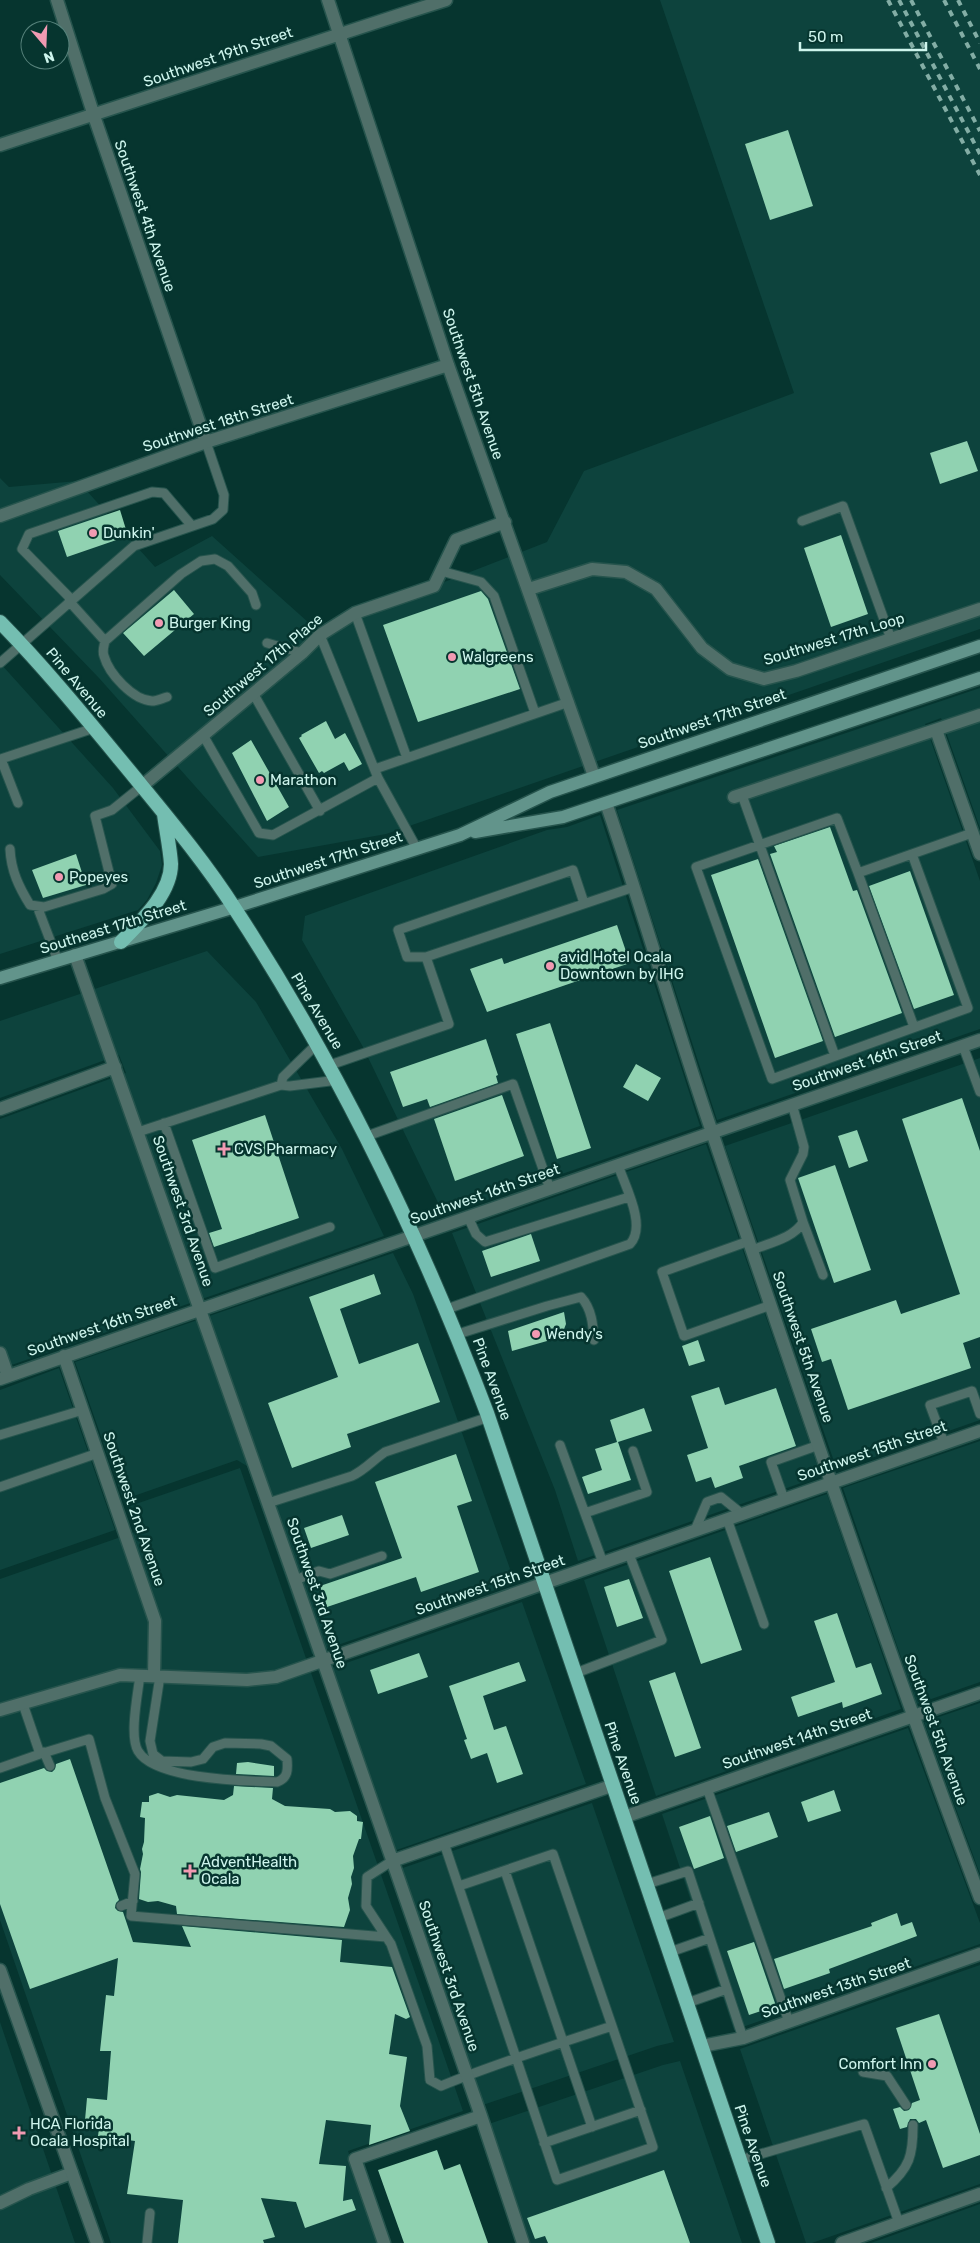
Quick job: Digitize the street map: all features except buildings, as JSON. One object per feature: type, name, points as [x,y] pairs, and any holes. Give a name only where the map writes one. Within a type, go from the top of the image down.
[{"type":"highway","name":"Pine Avenue","points":[[0,622],[45,668],[142,786],[234,907],[330,1065],[367,1136],[415,1236],[458,1334],[489,1417],[768,2243]]},
{"type":"highway","points":[[121,942],[154,907],[164,888],[171,866],[164,813]]},
{"type":"main road","name":"Southwest 17th Street","points":[[234,907],[460,834],[550,792],[594,776],[980,646]]},
{"type":"main road","name":"Southwest 17th Street","points":[[460,834],[563,817],[980,678]]},
{"type":"main road","name":"Southeast 17th Street","points":[[0,978],[234,907]]},
{"type":"street","name":"Southwest 4th Avenue","points":[[57,0],[94,116],[206,442]]},
{"type":"street","name":"Southwest 5th Avenue","points":[[328,0],[448,365],[594,776]]},
{"type":"street","name":"Southwest 19th Street","points":[[0,145],[446,0]]},
{"type":"street","name":"Southwest 18th Street","points":[[0,516],[206,442],[448,365]]},
{"type":"street","name":"Southwest 17th Place","points":[[142,786],[302,653],[320,634],[355,613],[434,586],[456,540],[505,522]]},
{"type":"street","name":"Southwest 17th Loop","points":[[529,589],[592,568],[626,572],[656,589],[702,648],[730,669],[764,679],[796,671],[980,609]]},
{"type":"street","points":[[738,796],[980,715]]},
{"type":"street","points":[[936,730],[975,830],[980,854]]},
{"type":"street","name":"Southwest 5th Avenue","points":[[606,803],[711,1132],[912,1716],[980,1898]]},
{"type":"street","name":"Southwest 3rd Avenue","points":[[75,955],[295,1580],[467,2075],[523,2243]]},
{"type":"street","name":"Southwest 16th Street","points":[[4,1378],[980,1040]]},
{"type":"street","points":[[0,1108],[115,1067]]},
{"type":"street","points":[[0,1353],[4,1378]]},
{"type":"street","name":"Southwest 2nd Avenue","points":[[64,1356],[155,1621],[157,1676]]},
{"type":"street","name":"Southwest 15th Street","points":[[0,1710],[120,1675],[261,1680],[276,1677],[980,1431]]},
{"type":"street","name":"Southwest 14th Street","points":[[624,1817],[980,1693]]},
{"type":"street","points":[[392,1861],[614,1785]]},
{"type":"street","name":"Southwest 13th Street","points":[[702,2046],[743,2038],[980,1954]]},
{"type":"street","points":[[0,1970],[97,2243]]},
{"type":"street","points":[[384,2243],[355,2159],[481,2116]]},
{"type":"street","points":[[0,2203],[29,2189],[72,2173]]},
{"type":"street","points":[[842,2243],[980,2194]]},
{"type":"lane","points":[[0,663],[134,546],[213,519],[223,510],[224,495],[206,442]]},
{"type":"lane","points":[[105,641],[22,549],[29,534],[152,492],[164,493],[192,526]]},
{"type":"lane","points":[[802,521],[843,506],[891,639]]},
{"type":"lane","points":[[167,697],[153,701],[135,695],[106,662],[103,655],[105,641],[181,574],[201,560],[215,559],[228,566],[252,593],[256,605]]},
{"type":"lane","points":[[441,571],[481,582],[494,596],[535,714]]},
{"type":"lane","points":[[355,613],[407,758]]},
{"type":"lane","points":[[320,634],[377,773],[417,848]]},
{"type":"lane","points":[[267,643],[302,653]]},
{"type":"lane","points":[[254,693],[320,811]]},
{"type":"lane","points":[[203,735],[258,833],[273,835],[320,811],[377,773],[407,758],[569,702]]},
{"type":"lane","points":[[18,803],[1,759],[94,728]]},
{"type":"lane","points":[[10,849],[11,866],[21,890],[30,905],[44,907],[102,889],[112,884],[95,816],[112,810],[142,786]]},
{"type":"lane","points":[[738,796],[759,844],[836,1056]]},
{"type":"lane","points":[[912,854],[968,1008],[772,1079],[696,867],[837,818],[914,1027]]},
{"type":"lane","points":[[858,874],[975,830]]},
{"type":"lane","points":[[584,903],[573,870],[398,930],[407,957],[426,957],[634,886]]},
{"type":"lane","points":[[37,906],[58,961]]},
{"type":"lane","points":[[330,1065],[449,1024],[426,957]]},
{"type":"lane","points":[[281,1085],[283,1077],[317,1044]]},
{"type":"lane","points":[[963,1046],[980,1092]]},
{"type":"lane","points":[[138,1132],[281,1085],[290,1086],[338,1080]]},
{"type":"lane","points":[[367,1136],[513,1084],[550,1189]]},
{"type":"lane","points":[[792,1104],[804,1147],[803,1154],[790,1180],[803,1222],[823,1275]]},
{"type":"lane","points":[[164,1123],[215,1268],[330,1226]]},
{"type":"lane","points":[[447,1309],[630,1244],[635,1239],[637,1231],[635,1213],[618,1165]]},
{"type":"lane","points":[[468,1217],[476,1234],[485,1242],[629,1197]]},
{"type":"lane","points":[[771,1305],[684,1336],[662,1272],[791,1234],[799,1230],[803,1222]]},
{"type":"lane","points":[[458,1334],[581,1297],[588,1304],[594,1340]]},
{"type":"lane","points":[[944,1443],[930,1405],[972,1391],[980,1414]]},
{"type":"lane","points":[[0,1435],[82,1410]]},
{"type":"lane","points":[[268,1504],[352,1476],[365,1470],[385,1452],[489,1417]]},
{"type":"lane","points":[[560,1445],[602,1563]]},
{"type":"lane","points":[[784,1499],[771,1462],[819,1445]]},
{"type":"lane","points":[[585,1514],[647,1492],[633,1450]]},
{"type":"lane","points":[[0,1487],[98,1453]]},
{"type":"lane","points":[[695,1530],[707,1502],[721,1497],[742,1514]]},
{"type":"lane","points":[[727,1519],[764,1624]]},
{"type":"lane","points":[[576,1673],[662,1640],[629,1554]]},
{"type":"lane","points":[[295,1580],[319,1571],[330,1574],[382,1556]]},
{"type":"lane","points":[[140,1675],[135,1738],[138,1751],[146,1760],[160,1768],[216,1781],[277,1782],[283,1780],[288,1770],[287,1759],[271,1746],[225,1743],[214,1747],[203,1759],[191,1762],[162,1761],[153,1754],[150,1741],[157,1676]]},
{"type":"lane","points":[[23,1704],[42,1753],[50,1766]]},
{"type":"lane","points":[[0,1768],[89,1739],[105,1798],[135,1874],[131,1916],[386,1937]]},
{"type":"lane","points":[[706,1788],[789,2022]]},
{"type":"lane","points":[[444,1843],[557,2180],[653,2147],[553,1854],[459,1886]]},
{"type":"lane","points":[[392,1861],[367,1877],[366,1906],[391,1944],[427,2046],[430,2080],[441,2086],[467,2075],[612,2026]]},
{"type":"lane","points":[[647,1884],[688,1870],[743,2038]]},
{"type":"lane","points":[[505,1871],[562,2043],[592,2126]]},
{"type":"lane","points":[[121,1906],[133,1901]]},
{"type":"lane","points":[[658,1918],[699,1904]]},
{"type":"lane","points":[[670,1952],[710,1938]]},
{"type":"lane","points":[[687,2003],[727,1988]]},
{"type":"lane","points":[[863,2072],[887,2076],[906,2105]]},
{"type":"lane","points":[[544,2143],[640,2110]]},
{"type":"lane","points":[[740,2160],[864,2124],[899,2223]]},
{"type":"lane","points":[[886,2188],[900,2176],[910,2159],[913,2125]]},
{"type":"lane","points":[[146,2243],[150,2212]]},
{"type":"shaded area","points":[[660,0],[980,0],[980,629],[386,834],[258,857],[99,678],[0,575],[0,478],[9,487],[78,481],[155,567],[212,536],[318,631],[547,542],[584,471],[794,393]]},
{"type":"shaded area","points":[[0,663],[113,788],[160,851],[162,865],[156,883],[147,900],[138,910],[0,954]]},
{"type":"shaded area","points":[[980,688],[980,828],[941,718],[925,724],[980,881],[980,1029],[717,1120],[617,810]]},
{"type":"shaded area","points":[[600,815],[700,1126],[444,1215],[363,1047],[302,940],[305,916],[547,830],[567,827]]},
{"type":"shaded area","points":[[207,951],[256,1002],[342,1149],[384,1236],[0,1369],[0,1119],[126,1073],[119,1055],[0,1098],[0,1021]]},
{"type":"shaded area","points":[[980,1058],[980,1420],[837,1470],[725,1146]]},
{"type":"shaded area","points":[[706,1144],[821,1476],[578,1561],[555,1490],[452,1233]]},
{"type":"shaded area","points":[[393,1253],[413,1294],[515,1583],[312,1654],[247,1466],[237,1460],[128,1498],[125,1505],[75,1362]]},
{"type":"shaded area","points":[[59,1368],[115,1530],[0,1570],[0,1390]]},
{"type":"shaded area","points":[[980,1441],[980,1682],[917,1704],[843,1488]]},
{"type":"shaded area","name":"AdventHealth Ocala","points":[[240,1468],[463,2111],[348,2151],[378,2243],[111,2243],[0,1920],[0,1579],[141,1530],[130,1506]]},
{"type":"shaded area","points":[[827,1494],[901,1709],[656,1796],[584,1580]]},
{"type":"shaded area","points":[[522,1602],[586,1784],[385,1854],[323,1671]]},
{"type":"shaded area","points":[[980,1703],[980,1874],[924,1722]]},
{"type":"shaded area","points":[[908,1728],[980,1923],[980,1944],[734,2030],[662,1814]]},
{"type":"shaded area","points":[[592,1803],[674,2042],[657,2046],[471,2109],[391,1872]]},
{"type":"shaded area","points":[[980,1965],[980,2184],[812,2243],[806,2243],[740,2049]]},
{"type":"shaded area","name":"HCA Florida Ocala Hospital","points":[[0,2022],[75,2243],[0,2243]]},
{"type":"shaded area","points":[[680,2061],[742,2243],[516,2243],[477,2128],[663,2065]]},
{"type":"shaded area","points":[[980,2204],[980,2243],[871,2243]]},
{"type":"railway","points":[[888,0],[980,175]]},
{"type":"railway","points":[[899,0],[980,154]]},
{"type":"railway","points":[[911,0],[980,131]]},
{"type":"railway","points":[[944,0],[980,69]]},
{"type":"railway","points":[[958,0],[980,43]]},
{"type":"place","name":"Dunkin'","points":[[93,533]]},
{"type":"place","name":"Burger King","points":[[159,623]]},
{"type":"place","name":"Walgreens","points":[[452,657]]},
{"type":"place","name":"Marathon","points":[[260,780]]},
{"type":"place","name":"Popeyes","points":[[59,877]]},
{"type":"place","name":"avid Hotel Ocala Downtown by IHG","points":[[550,966]]},
{"type":"place","name":"CVS Pharmacy","points":[[224,1149]]},
{"type":"place","name":"Wendy's","points":[[536,1334]]},
{"type":"place","name":"AdventHealth Ocala","points":[[190,1871]]},
{"type":"place","name":"Comfort Inn","points":[[932,2064]]},
{"type":"place","name":"HCA Florida Ocala Hospital","points":[[19,2133]]}]
